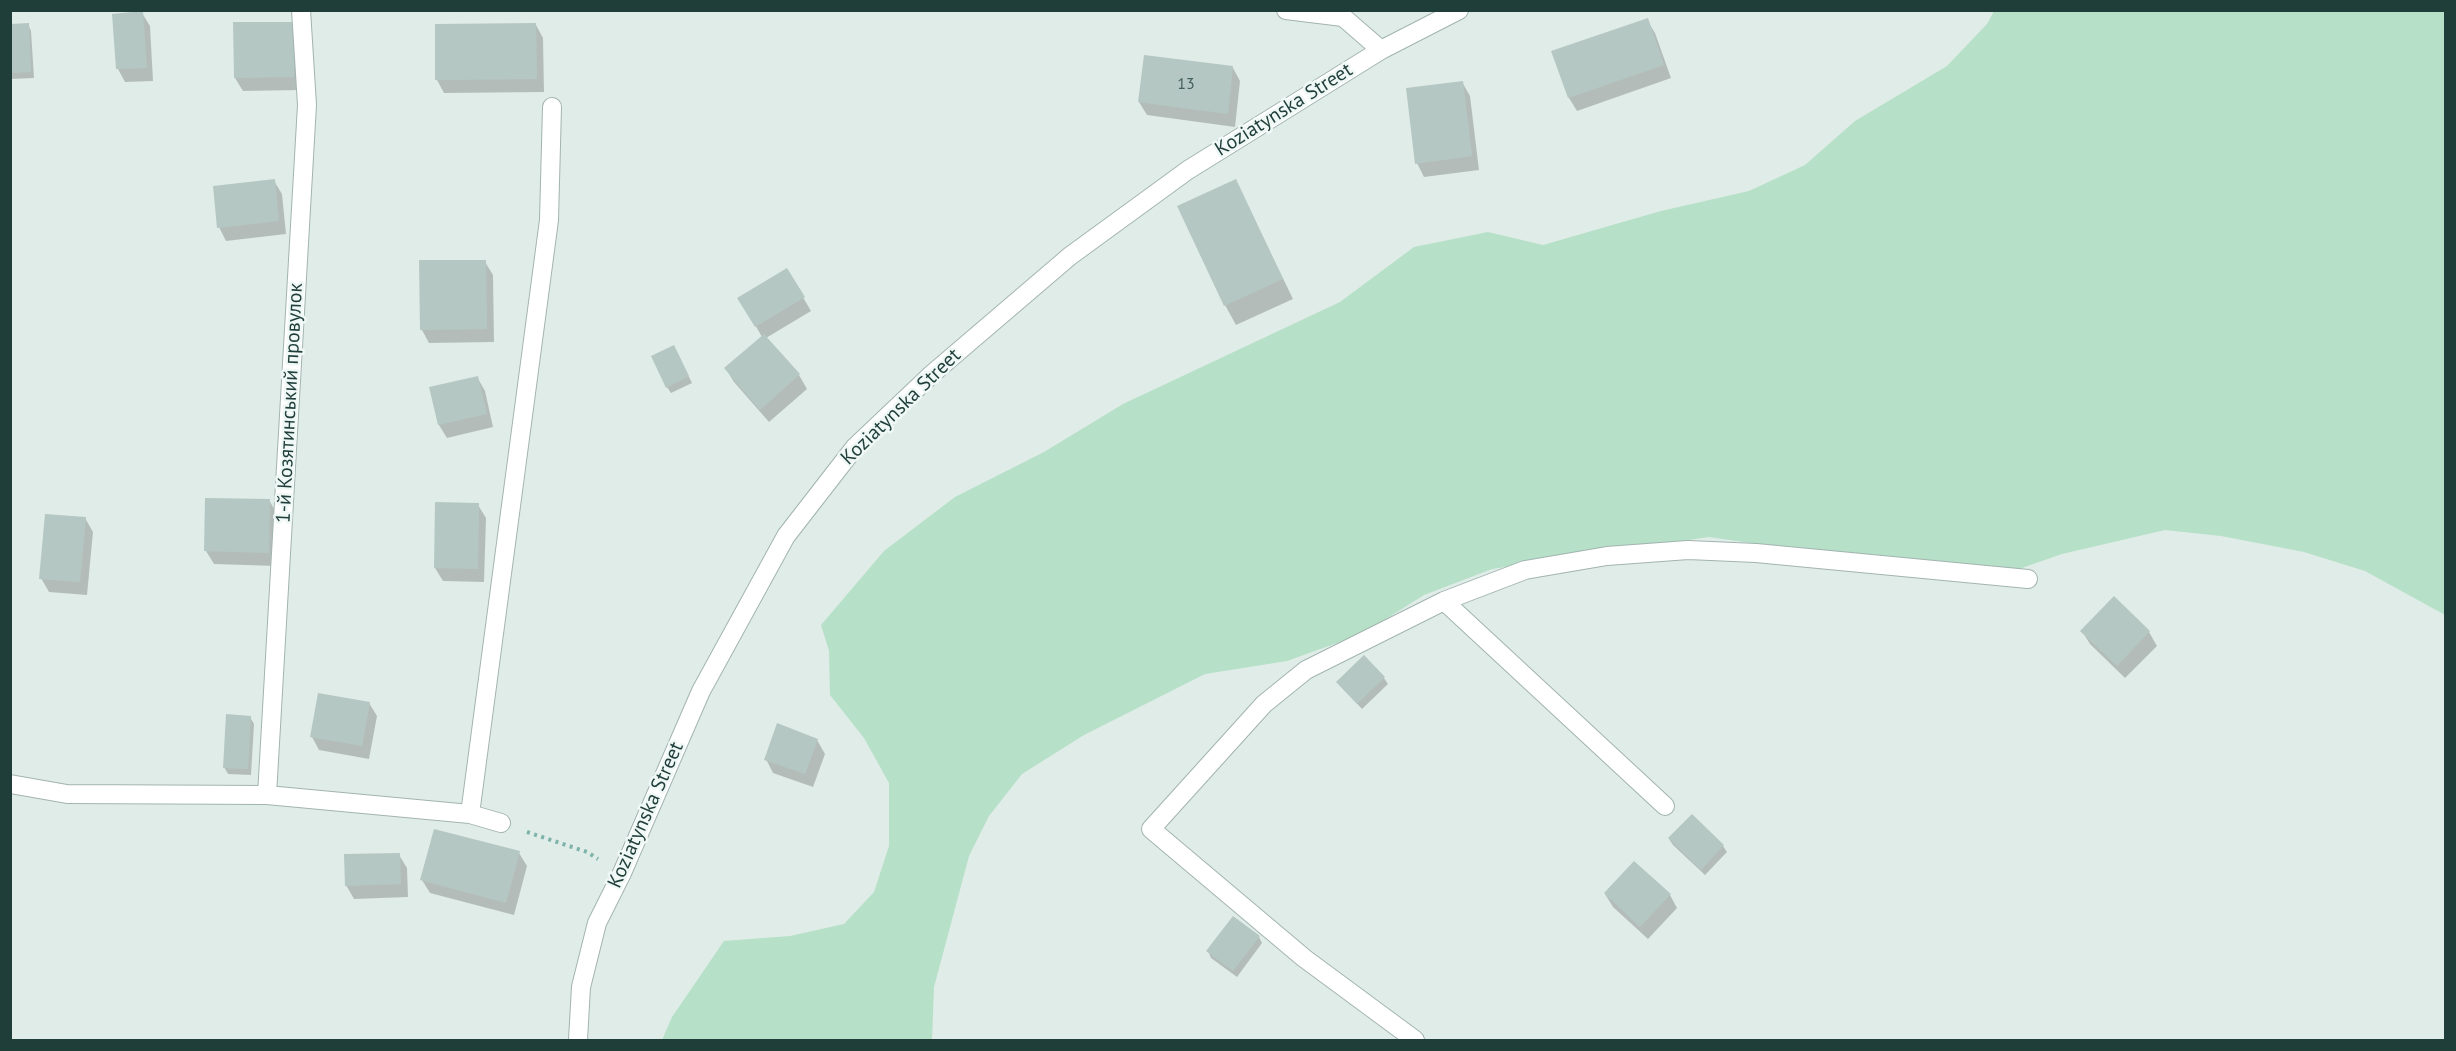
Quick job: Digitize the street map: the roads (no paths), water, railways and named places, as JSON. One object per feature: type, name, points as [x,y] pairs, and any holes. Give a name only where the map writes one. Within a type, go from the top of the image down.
[{"type":"street","name":"1-й Козятинський провулок","points":[[267,795],[307,105],[302,10]]},
{"type":"street","points":[[1286,10],[1343,17],[1381,50]]},
{"type":"street","name":"Koziatynska Street","points":[[578,1041],[581,987],[597,924],[622,873],[701,691],[786,536],[855,447],[932,374],[1070,256],[1188,170],[1381,50],[1459,10]]},
{"type":"street","points":[[470,814],[549,220],[552,106]]},
{"type":"street","points":[[1415,1041],[1304,958],[1152,829],[1264,704],[1306,670],[1444,601],[1525,570],[1607,556],[1688,550],[1756,553],[2028,579]]},
{"type":"street","points":[[1444,601],[1665,806]]},
{"type":"street","points":[[10,784],[68,794],[267,795],[470,814],[501,823]]}]
